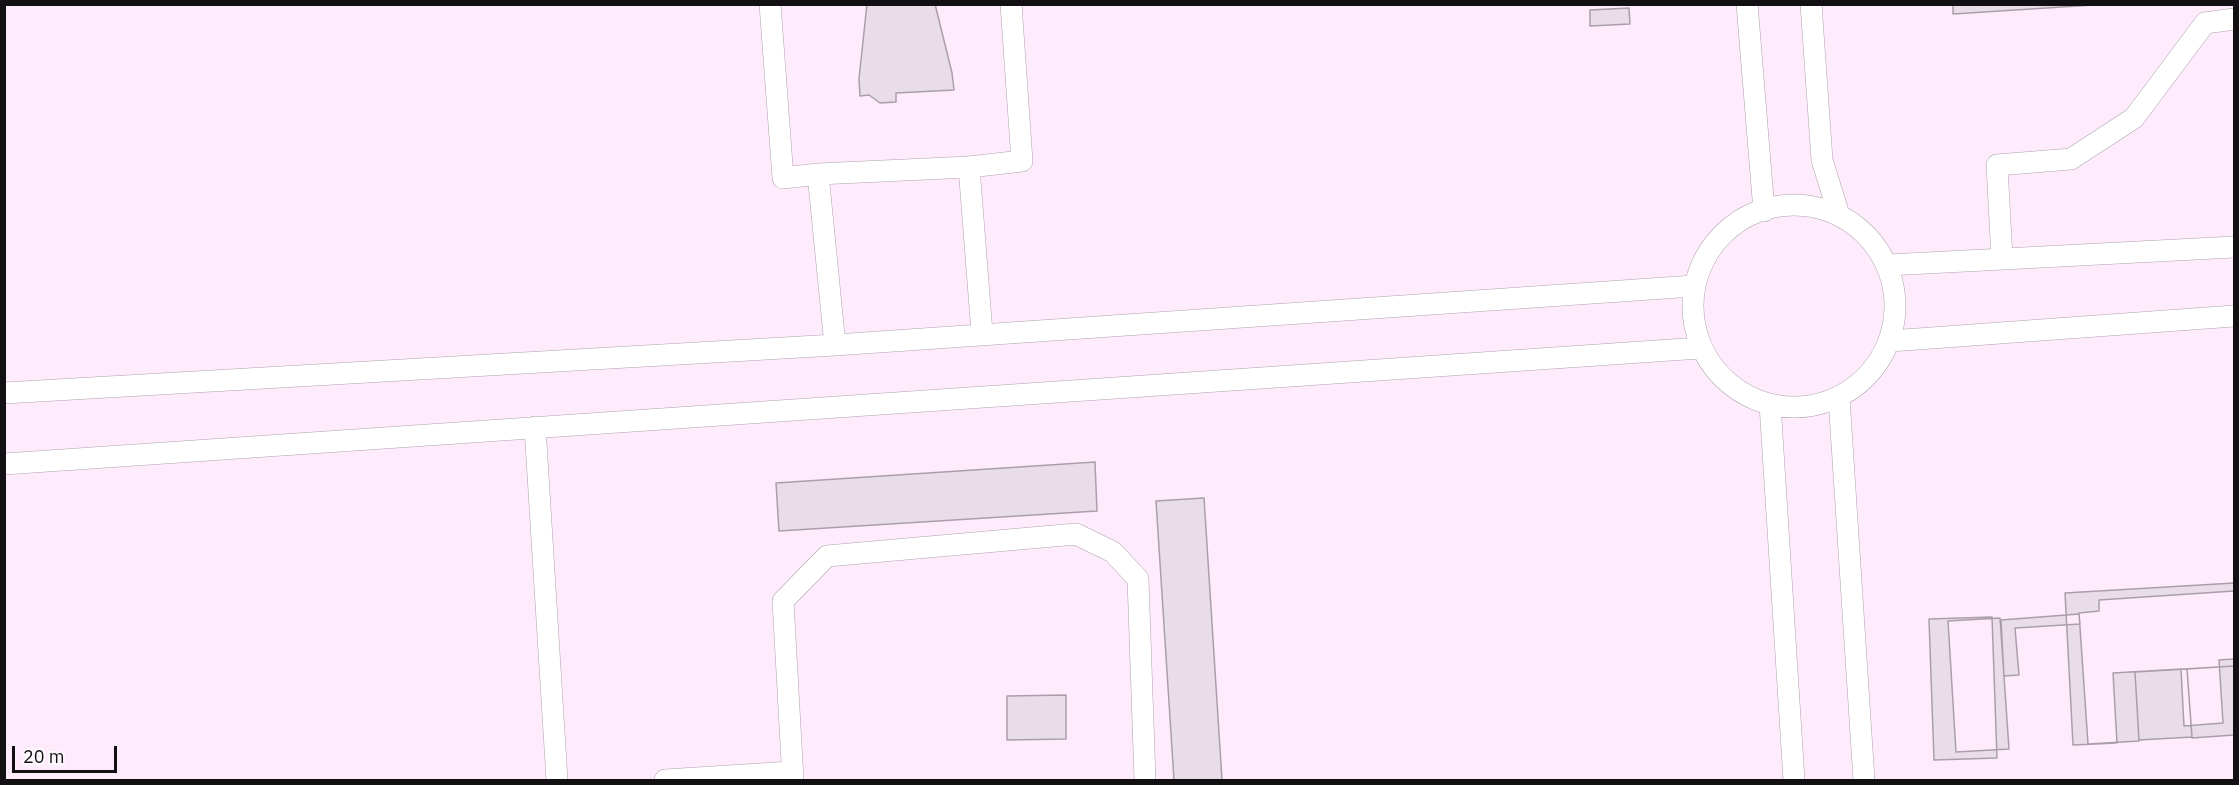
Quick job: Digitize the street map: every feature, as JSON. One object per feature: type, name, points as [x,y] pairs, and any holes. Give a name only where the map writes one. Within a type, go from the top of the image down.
[{"type":"lane","points":[[770,4],[783,178],[818,174],[969,167],[1022,161],[1011,4]]},
{"type":"lane","points":[[1747,4],[1764,211]]},
{"type":"lane","points":[[1811,4],[1822,160],[1839,215]]},
{"type":"lane","points":[[2002,260],[1997,165],[2071,159],[2134,118],[2205,23],[2235,19]]},
{"type":"lane","points":[[969,167],[982,333]]},
{"type":"lane","points":[[818,174],[835,345]]},
{"type":"lane","points":[[1811,206],[1839,215],[1868,236],[1888,265],[1897,306],[1890,341],[1867,377],[1839,398],[1790,409],[1755,401],[1720,377],[1700,348],[1693,322],[1694,286],[1713,243],[1740,219],[1775,207],[1811,206]]},
{"type":"lane","points":[[1888,265],[2235,247]]},
{"type":"lane","points":[[4,393],[835,345],[982,333],[1694,286]]},
{"type":"lane","points":[[1890,341],[2235,316]]},
{"type":"lane","points":[[4,464],[1700,348]]},
{"type":"lane","points":[[1839,398],[1864,780]]},
{"type":"lane","points":[[1770,404],[1794,780]]},
{"type":"lane","points":[[535,427],[557,780]]},
{"type":"lane","points":[[664,780],[793,776],[783,601],[827,556],[1076,534],[1113,552],[1138,579],[1145,780]]},
{"type":"shaded area","points":[[5,5],[2234,5],[2234,780],[5,780]]},
{"type":"building","points":[[867,4],[935,4],[954,90],[896,93],[896,102],[880,103],[869,95],[860,96],[859,79]]},
{"type":"building","points":[[1953,4],[2109,4],[1953,14]]},
{"type":"building","points":[[1629,8],[1630,24],[1590,26],[1590,10]]},
{"type":"building","points":[[1095,462],[1097,511],[779,531],[776,483]]},
{"type":"building","points":[[1204,498],[1222,780],[1174,780],[1156,501]]},
{"type":"building","points":[[2234,583],[2234,659],[2219,660],[2223,723],[2184,726],[2181,669],[2113,673],[2117,743],[2073,745],[2065,593]]},
{"type":"building","points":[[2234,591],[2234,666],[2135,672],[2139,741],[2088,744],[2079,613],[2099,611],[2099,600]]},
{"type":"building","points":[[2079,614],[2080,624],[2015,628],[2019,675],[2004,676],[2001,620]]},
{"type":"building","points":[[1992,617],[1997,758],[1934,760],[1929,619]]},
{"type":"building","points":[[2000,618],[2009,749],[1956,752],[1948,621]]},
{"type":"building","points":[[2234,666],[2234,735],[2192,738],[2187,669]]},
{"type":"building","points":[[2187,669],[2192,737],[2139,740],[2135,672]]},
{"type":"building","points":[[1066,695],[1066,739],[1007,740],[1007,696]]}]
